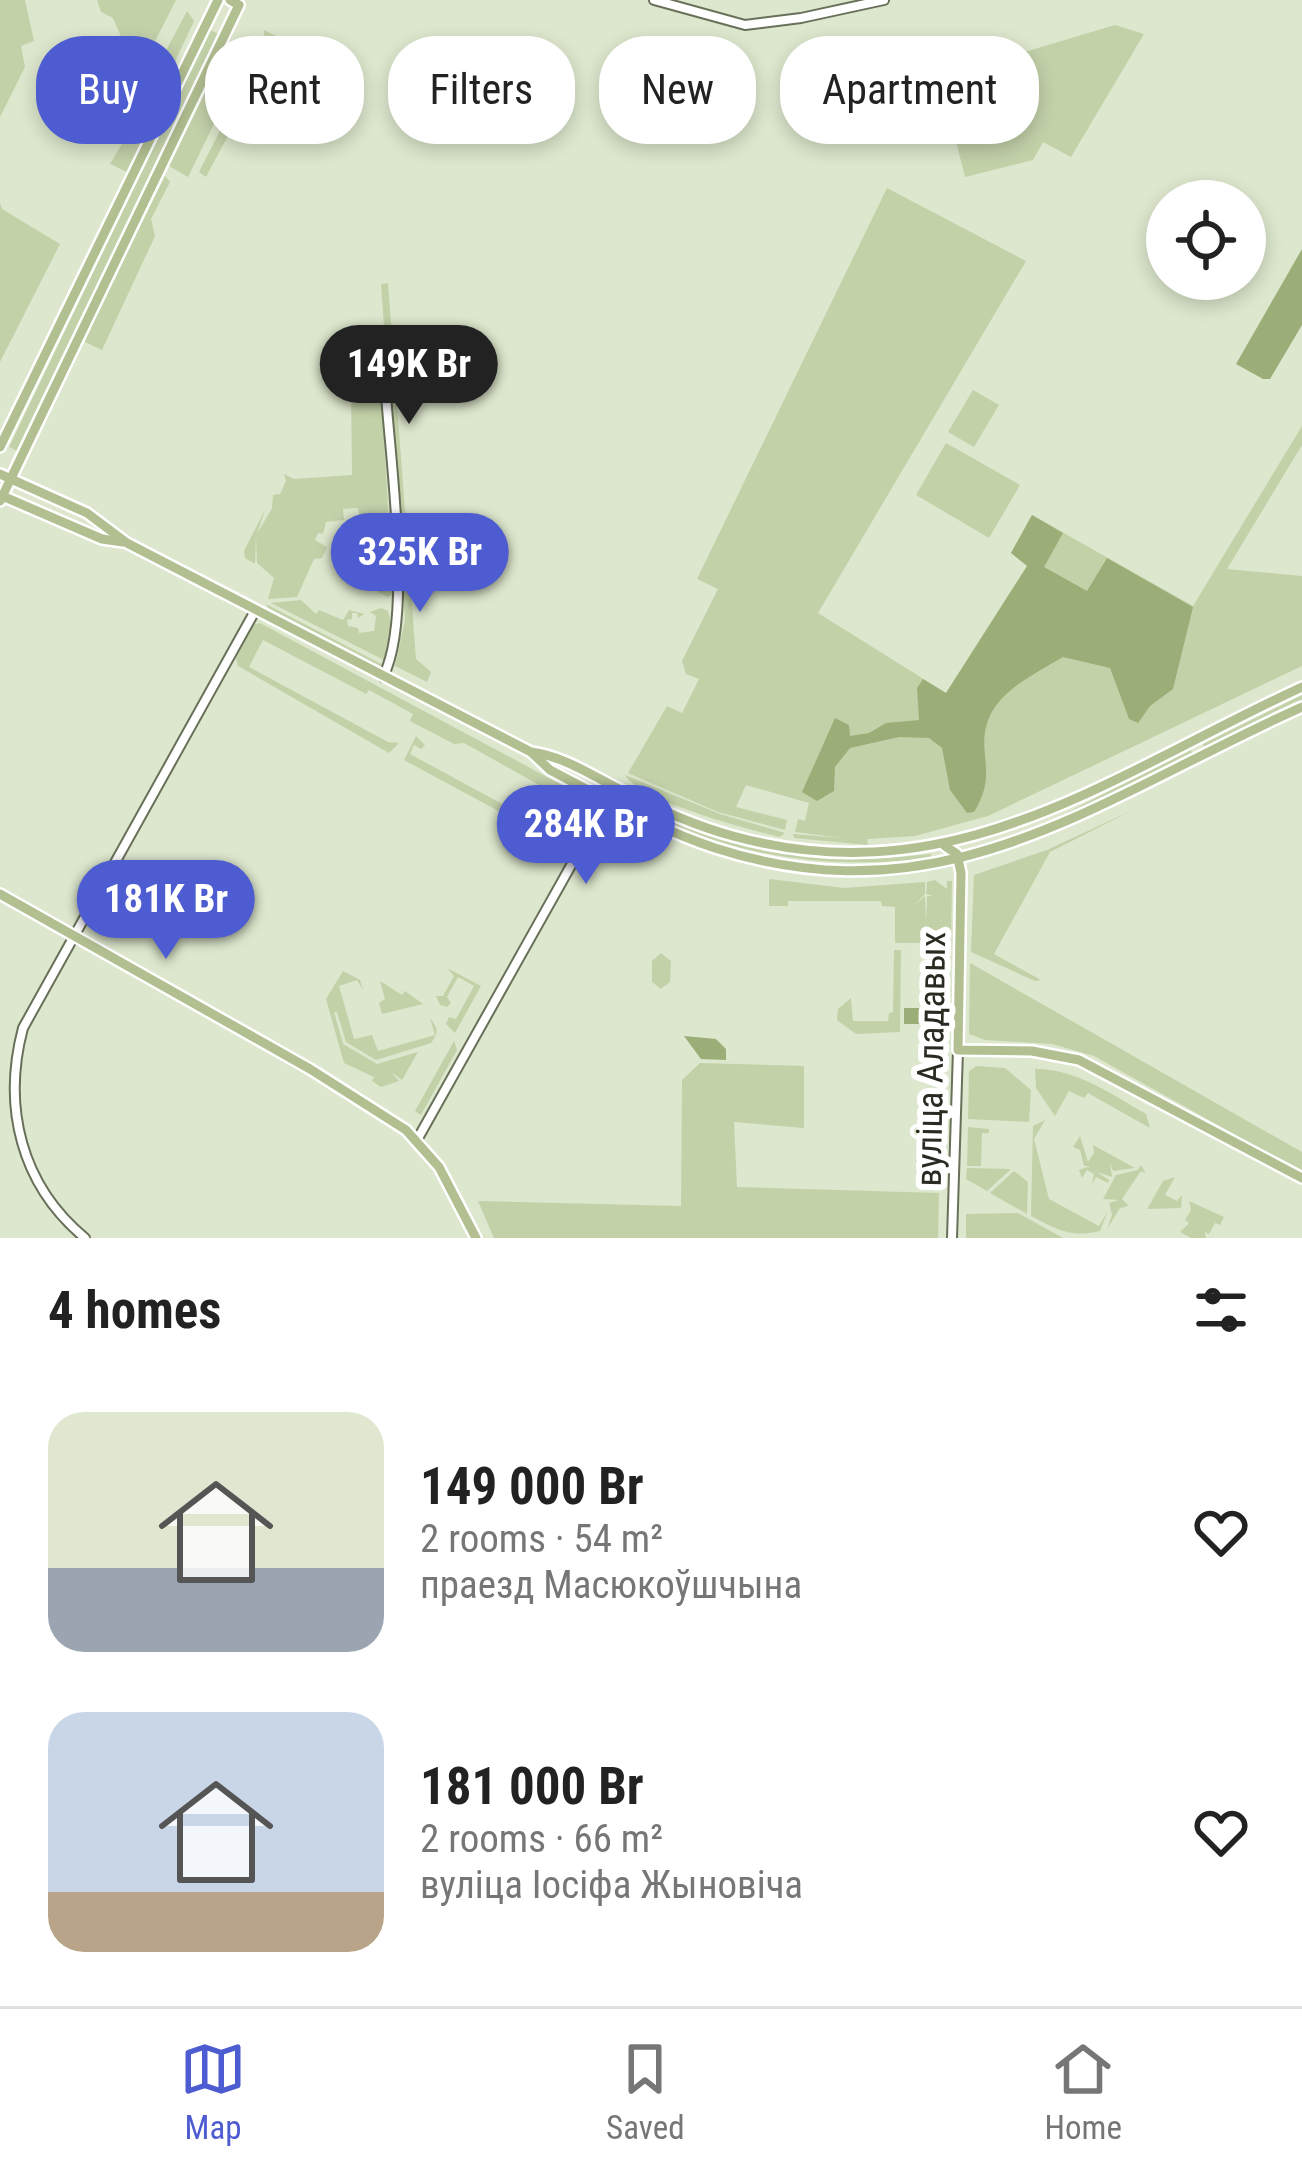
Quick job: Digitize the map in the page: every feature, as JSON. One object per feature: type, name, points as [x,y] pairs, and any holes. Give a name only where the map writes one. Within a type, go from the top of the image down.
[{"type":"main road","points":[[0,447],[218,0]]},
{"type":"main road","points":[[127,543],[102,539],[1,498],[6,476],[237,2]]},
{"type":"main road","points":[[6,476],[87,513],[127,543],[531,752],[557,758],[696,824],[786,848],[865,854],[967,839],[1070,800],[1302,687]]},
{"type":"main road","points":[[531,752],[550,770],[682,836],[764,862],[859,872],[940,863],[1060,825],[1302,707]]},
{"type":"main road","points":[[958,858],[967,839]]},
{"type":"main road","points":[[940,846],[958,858]]},
{"type":"main road","name":"вуліца Аладавых","points":[[958,858],[958,1050]]},
{"type":"main road","points":[[940,863],[959,878]]},
{"type":"main road","points":[[0,894],[355,1095],[417,1140],[453,1189],[476,1238]]},
{"type":"main road","points":[[958,1050],[1043,1052],[1079,1060],[1302,1178]]},
{"type":"street","points":[[654,0],[745,25],[884,0]]},
{"type":"street","points":[[353,382],[385,381],[399,605],[395,645],[383,677]]},
{"type":"street","points":[[86,1238],[60,1216],[31,1172],[16,1120],[12,1084],[23,1028],[255,611]]},
{"type":"street","points":[[417,1140],[615,787]]},
{"type":"street","name":"вуліца Аладавых","points":[[952,1238],[958,1050]]},
{"type":"green space","points":[[0,0],[25,0],[34,41],[21,46],[25,67],[0,117]]},
{"type":"green space","points":[[97,0],[176,0],[158,36],[121,36],[113,18],[101,12]]},
{"type":"green space","points":[[187,11],[194,21],[181,49],[181,36],[174,36]]},
{"type":"green space","points":[[1115,25],[1144,34],[1071,157],[1043,142],[1033,160],[965,177],[957,144],[1039,144],[1039,48]]},
{"type":"green space","points":[[205,40],[205,63],[181,112],[181,90]]},
{"type":"green space","points":[[205,93],[205,142],[188,177],[169,166]]},
{"type":"green space","points":[[122,144],[144,144],[129,173],[110,164]]},
{"type":"green space","points":[[155,144],[166,144],[17,451],[9,447]]},
{"type":"green space","points":[[213,144],[224,144],[206,177],[199,172]]},
{"type":"green space","points":[[165,176],[170,182],[151,219],[155,236],[102,350],[85,342],[86,333]]},
{"type":"green space","points":[[887,188],[1026,261],[818,613],[946,693],[1028,566],[1011,553],[1032,515],[1193,606],[1302,426],[1302,445],[1227,569],[1302,576],[1302,666],[988,816],[915,836],[867,839],[868,845],[794,838],[793,834],[842,838],[795,832],[798,819],[805,821],[809,803],[746,785],[736,807],[787,820],[785,830],[718,812],[628,773],[667,706],[682,713],[699,679],[686,674],[682,661],[718,589],[697,579]]},
{"type":"green space","points":[[0,203],[2,209],[60,244],[0,362]]},
{"type":"green space","points":[[1302,249],[1302,325],[1270,379],[1263,379],[1236,364]]},
{"type":"green space","points":[[388,283],[416,659],[431,672],[427,682],[395,666],[405,620],[381,284]]},
{"type":"green space","points":[[351,389],[381,390],[389,524],[360,519],[358,508],[343,509],[344,520],[326,522],[323,534],[318,533],[315,540],[327,547],[322,558],[314,559],[297,597],[268,599],[274,578],[257,563],[256,536],[255,564],[245,558],[244,551],[265,510],[257,534],[272,508],[273,495],[280,494],[284,474],[294,479],[352,475]]},
{"type":"green space","points":[[973,390],[999,405],[974,447],[948,432]]},
{"type":"green space","points":[[946,443],[1020,485],[989,538],[916,495]]},
{"type":"green space","points":[[1032,515],[1063,533],[1044,567],[1087,591],[1107,558],[1193,607],[1173,689],[1150,706],[1138,723],[1129,719],[1110,668],[1063,657],[1028,677],[990,715],[984,738],[985,787],[974,812],[967,813],[950,790],[942,748],[929,738],[899,737],[850,748],[835,767],[834,791],[817,801],[802,792],[835,718],[849,725],[850,736],[869,733],[886,723],[919,720],[917,688],[923,679],[946,693],[1027,566],[1011,553]]},
{"type":"green space","points":[[378,550],[391,553],[395,593],[388,597],[378,592],[374,582],[385,583],[384,566],[371,561]]},
{"type":"green space","points":[[301,600],[316,614],[319,610],[343,620],[349,610],[364,614],[358,618],[352,613],[347,620],[359,633],[374,631],[376,616],[370,612],[388,611],[391,624],[384,660],[271,603]]},
{"type":"green space","points":[[266,604],[385,666],[379,668],[271,612]]},
{"type":"green space","points":[[260,623],[575,792],[579,808],[557,846],[546,837],[566,800],[464,743],[454,744],[410,721],[413,714],[369,690],[366,694],[263,640],[249,667],[388,742],[399,743],[389,753],[238,666],[236,658],[253,625]]},
{"type":"green space","points":[[1302,695],[1302,701],[1205,749],[1203,744]]},
{"type":"green space","points":[[416,736],[425,745],[421,749],[414,745],[410,754],[539,824],[542,820],[543,831],[539,833],[404,760]]},
{"type":"green space","points":[[1190,749],[1193,754],[1063,818],[999,842],[1059,817]]},
{"type":"green space","points":[[625,775],[720,814],[785,833],[780,837],[696,813],[651,795]]},
{"type":"green space","points":[[620,799],[699,829],[772,850],[849,858],[931,854],[931,858],[850,862],[771,854],[694,834]]},
{"type":"green space","points":[[1133,810],[1050,852],[994,954],[1041,980],[971,952],[974,875],[1047,850]]},
{"type":"green space","points":[[769,879],[844,888],[925,882],[925,894],[914,906],[925,896],[926,922],[927,896],[933,896],[926,894],[927,882],[935,880],[947,889],[947,881],[952,881],[951,943],[895,943],[895,907],[882,906],[881,901],[788,901],[788,906],[769,906]]},
{"type":"green space","points":[[894,950],[901,950],[900,1032],[856,1034],[837,1020],[838,1009],[851,998],[853,1021],[888,1021],[893,1012]]},
{"type":"green space","points":[[661,953],[671,961],[670,982],[661,989],[652,982],[652,961]]},
{"type":"green space","points":[[970,963],[1302,1152],[1302,1172],[1094,1056],[1052,1044],[985,1040],[969,1034]]},
{"type":"green space","points":[[447,968],[481,986],[455,1033],[446,1024],[449,1017],[456,1019],[474,986],[458,977],[447,997],[451,1003],[440,1005],[436,996],[443,996],[454,976]]},
{"type":"green space","points":[[343,971],[360,980],[363,990],[357,980],[339,986],[354,1039],[372,1035],[378,1051],[435,1035],[431,1043],[376,1060],[346,1042],[334,1012],[343,1044],[377,1064],[418,1052],[402,1080],[391,1072],[399,1081],[381,1087],[372,1081],[374,1077],[344,1063],[326,999]]},
{"type":"green space","points":[[380,981],[423,1004],[382,1014],[379,1003],[385,999]]},
{"type":"green space","points":[[904,1008],[945,1008],[945,1024],[904,1024]]},
{"type":"green space","points":[[684,1036],[716,1039],[726,1049],[726,1060],[701,1059]]},
{"type":"green space","points":[[454,1041],[457,1050],[421,1115],[415,1111]]},
{"type":"green space","points":[[700,1063],[804,1066],[804,1128],[734,1122],[737,1187],[939,1193],[938,1238],[494,1238],[478,1201],[681,1206],[682,1080]]},
{"type":"green space","points":[[977,1066],[1005,1068],[1031,1090],[1029,1122],[968,1119],[969,1071]]},
{"type":"green space","points":[[1035,1069],[1065,1073],[1093,1084],[1146,1114],[1150,1128],[1088,1093],[1084,1098],[1069,1091],[1055,1116],[1036,1088]]},
{"type":"green space","points":[[1045,1120],[1034,1139],[1049,1199],[1099,1226],[1108,1211],[1100,1231],[1065,1231],[1031,1216],[1033,1126]]},
{"type":"green space","points":[[968,1127],[989,1129],[982,1133],[981,1166],[967,1166]]},
{"type":"green space","points":[[1080,1136],[1088,1162],[1093,1145],[1135,1168],[1113,1171],[1110,1162],[1112,1177],[1097,1172],[1108,1183],[1096,1177],[1092,1184],[1094,1174],[1087,1170],[1082,1178],[1079,1170],[1090,1166],[1084,1166],[1080,1150],[1073,1147]]},
{"type":"green space","points":[[1141,1165],[1146,1174],[1141,1171],[1122,1199],[1129,1206],[1120,1208],[1107,1229],[1112,1215],[1109,1203],[1119,1200],[1103,1199],[1116,1175]]},
{"type":"green space","points":[[967,1168],[1011,1169],[987,1191],[966,1179]]},
{"type":"green space","points":[[1014,1171],[1028,1182],[1027,1214],[990,1193]]},
{"type":"green space","points":[[1175,1177],[1165,1195],[1177,1201],[1182,1195],[1181,1208],[1147,1209],[1163,1181]]},
{"type":"green space","points":[[1189,1201],[1224,1217],[1209,1234],[1205,1232],[1206,1238],[1180,1232],[1189,1223],[1185,1220],[1191,1210]]},
{"type":"green space","points":[[1018,1213],[1063,1238],[966,1238],[966,1214]]}]
